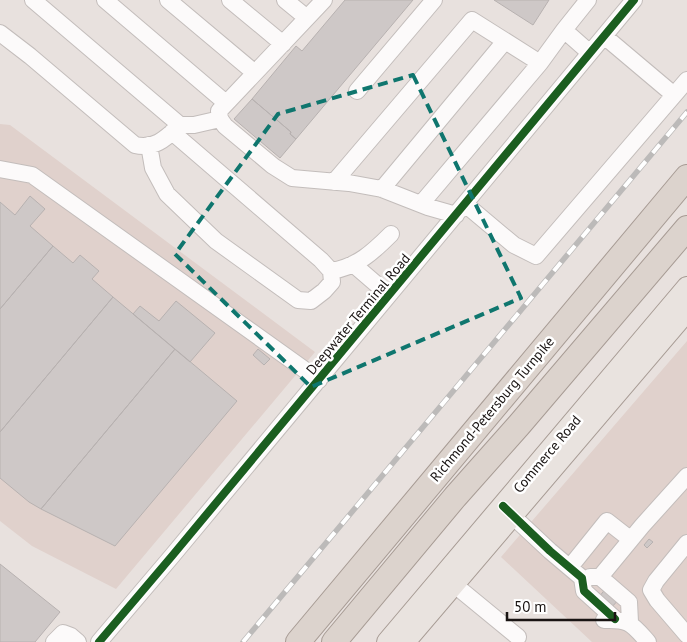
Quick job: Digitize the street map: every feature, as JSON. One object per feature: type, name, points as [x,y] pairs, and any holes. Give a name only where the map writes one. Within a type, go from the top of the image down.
[{"type":"highway","name":"Richmond-Petersburg Turnpike","points":[[298,642],[687,176]]},
{"type":"highway","name":"Richmond-Petersburg Turnpike","points":[[334,642],[455,497],[519,426],[687,228]]},
{"type":"main road","name":"Commerce Road","points":[[508,511],[687,287]]},
{"type":"main road","name":"Commerce Road","points":[[387,642],[448,580],[687,311]]},
{"type":"main road","name":"Commerce Road","points":[[405,642],[448,580]]},
{"type":"street","points":[[33,0],[321,260],[331,271],[332,282],[311,301],[298,300],[216,241],[167,194],[153,168],[149,145]]},
{"type":"street","points":[[105,0],[226,103]]},
{"type":"street","points":[[168,0],[255,73]]},
{"type":"street","points":[[230,0],[283,44]]},
{"type":"street","points":[[285,0],[307,18]]},
{"type":"street","points":[[324,0],[219,111],[220,119],[225,126],[272,166],[292,178],[382,189],[421,204],[460,209],[514,245],[536,256],[687,80]]},
{"type":"street","points":[[357,91],[434,0]]},
{"type":"street","points":[[421,204],[540,63],[588,0]]},
{"type":"street","name":"Deepwater Terminal Road","points":[[99,642],[634,0]]},
{"type":"street","points":[[334,182],[472,20],[540,63]]},
{"type":"street","points":[[564,30],[590,53]]},
{"type":"street","points":[[0,33],[135,145],[141,146],[162,142],[176,128],[220,119]]},
{"type":"street","points":[[604,36],[674,95]]},
{"type":"street","points":[[382,189],[505,41]]},
{"type":"street","points":[[0,169],[32,175],[319,380]]},
{"type":"street","points":[[331,271],[346,268],[353,264],[374,251],[391,234]]},
{"type":"street","points":[[353,264],[389,295]]},
{"type":"street","points":[[583,584],[600,577],[630,539],[687,476]]},
{"type":"street","points":[[508,511],[570,567],[583,584],[622,621],[648,642]]},
{"type":"street","points":[[570,567],[607,521],[630,539]]},
{"type":"street","points":[[687,543],[656,581],[651,590],[662,607],[687,635]]},
{"type":"street","points":[[600,577],[629,602],[622,621]]},
{"type":"street","points":[[448,580],[518,637]]},
{"type":"street","points":[[54,642],[63,633],[71,636],[78,642]]},
{"type":"highlighted area","points":[[413,75],[521,298],[311,387],[175,254],[278,114]]},
{"type":"shaded area","points":[[0,124],[10,125],[315,352],[116,589],[32,546],[0,521]]},
{"type":"shaded area","points":[[687,341],[687,642],[592,642],[501,557]]},
{"type":"building","points":[[345,0],[413,0],[296,139],[290,134],[291,132],[252,99],[296,46],[302,51]]},
{"type":"building","points":[[494,0],[549,0],[533,25]]},
{"type":"building","points":[[252,99],[291,132],[290,134],[296,139],[280,158],[234,119]]},
{"type":"building","points":[[30,196],[45,209],[30,226],[53,246],[0,309],[0,202],[15,215]]},
{"type":"building","points":[[53,246],[73,263],[80,255],[99,271],[92,279],[113,297],[0,432],[0,309]]},
{"type":"building","points":[[113,297],[175,349],[41,509],[29,502],[0,478],[0,432]]},
{"type":"building","points":[[176,301],[215,333],[190,362],[133,314],[140,306],[159,321]]},
{"type":"building","points":[[175,349],[237,401],[115,546],[41,509]]},
{"type":"building","points":[[258,349],[270,359],[264,365],[253,355]]},
{"type":"building","points":[[649,539],[653,542],[647,548],[644,545]]},
{"type":"building","points":[[0,564],[60,612],[35,642],[0,642]]},
{"type":"building","points":[[607,587],[620,598],[611,608],[599,597]]},
{"type":"railway","points":[[243,642],[687,112]]},
{"type":"cycle path","points":[[99,642],[634,0]]},
{"type":"cycle path","points":[[503,506],[550,551],[582,578],[584,591],[615,619]]}]
